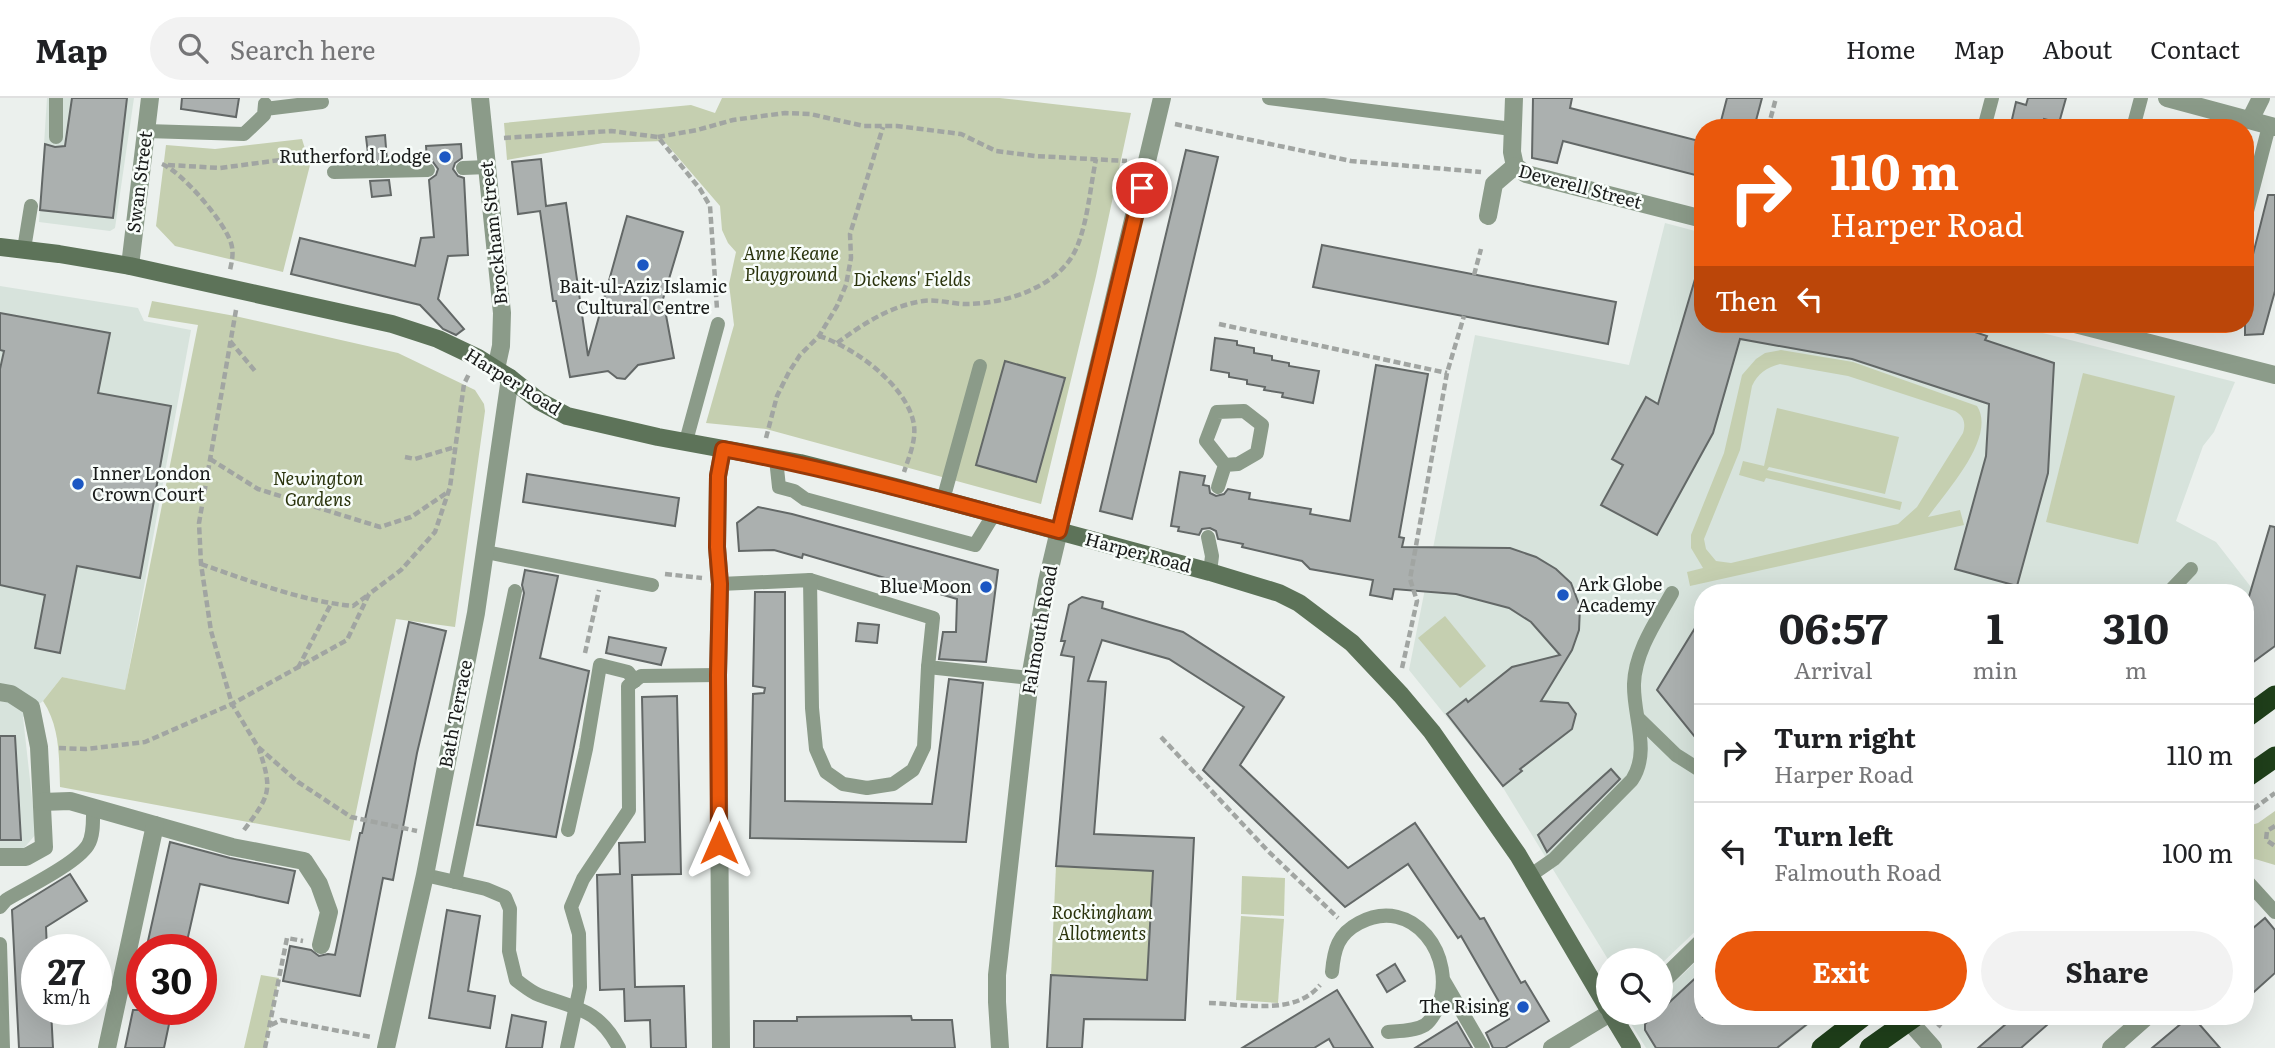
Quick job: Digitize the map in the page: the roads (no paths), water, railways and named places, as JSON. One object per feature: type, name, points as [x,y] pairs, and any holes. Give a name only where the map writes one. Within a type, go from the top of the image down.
[{"type":"highway","points":[[2254,711],[2275,696]]},
{"type":"highway","points":[[2254,772],[2275,757]]},
{"type":"highway","points":[[1822,1048],[1852,1025]]},
{"type":"highway","points":[[1870,1048],[1903,1025]]},
{"type":"main road","name":"Harper Road","points":[[0,247],[130,266],[392,324],[438,339],[478,358],[503,373],[539,401],[567,416],[899,488],[1279,593],[1299,603],[1352,643],[1432,732],[1531,875],[1596,983]]},
{"type":"main road","name":"Harper Road","points":[[1620,1025],[1632,1048]]},
{"type":"street","name":"Swan Street","points":[[130,266],[150,98]]},
{"type":"street","name":"Brockham Street","points":[[480,98],[502,313],[503,373]]},
{"type":"street","name":"Falmouth Road","points":[[1000,1048],[997,975],[1030,678],[1047,582],[1162,98]]},
{"type":"street","points":[[1514,98],[1512,152],[1515,166]]},
{"type":"street","points":[[2167,98],[2209,104],[2247,119]]},
{"type":"street","points":[[2250,119],[2261,98]]},
{"type":"street","points":[[2254,121],[2272,127]]},
{"type":"street","name":"Deverell Street","points":[[1488,216],[1494,184],[1515,166],[1526,174],[1694,217]]},
{"type":"street","points":[[2111,333],[2275,375]]},
{"type":"street","name":"Bath Terrace","points":[[387,1044],[425,875],[486,552],[503,373]]},
{"type":"street","points":[[721,1048],[718,675],[720,582],[717,547],[718,476],[723,449]]},
{"type":"street","points":[[0,692],[11,694],[31,707],[38,747],[44,847],[26,857],[0,857]]},
{"type":"street","points":[[42,802],[70,801],[232,848],[304,861],[319,884],[329,912],[321,945]]},
{"type":"street","points":[[107,1048],[155,825]]},
{"type":"street","points":[[1673,970],[1694,950]]},
{"type":"street","points":[[1552,1048],[1596,1024]]},
{"type":"street","points":[[1916,1025],[1933,1048]]},
{"type":"street","points":[[2111,1048],[2137,1025]]},
{"type":"lane","points":[[56,98],[56,137]]},
{"type":"lane","points":[[1269,98],[1512,129]]},
{"type":"lane","points":[[1986,119],[1992,98]]},
{"type":"lane","points":[[2135,119],[2141,98]]},
{"type":"lane","points":[[146,131],[244,134],[264,115],[265,107],[322,102]]},
{"type":"lane","points":[[2254,188],[2272,127]]},
{"type":"lane","points":[[463,168],[487,167]]},
{"type":"lane","points":[[334,172],[428,170]]},
{"type":"lane","points":[[24,249],[31,206]]},
{"type":"lane","points":[[686,442],[718,324]]},
{"type":"lane","points":[[943,500],[980,366]]},
{"type":"lane","points":[[769,458],[779,486],[794,491],[804,499],[975,545],[994,514]]},
{"type":"lane","points":[[1218,487],[1225,464]]},
{"type":"lane","points":[[1208,537],[1212,556],[1210,572]]},
{"type":"lane","points":[[486,552],[652,585]]},
{"type":"lane","points":[[2176,584],[2190,569]]},
{"type":"lane","points":[[720,582],[810,580],[933,618],[924,747],[913,770],[893,784],[867,788],[844,784],[826,772],[816,749],[812,708],[810,580]]},
{"type":"lane","points":[[455,882],[515,591]]},
{"type":"lane","points":[[1531,875],[1554,859],[1638,771],[1640,755],[1634,684],[1637,666],[1647,638],[1672,593]]},
{"type":"lane","points":[[568,830],[586,749],[600,665],[628,672],[635,681]]},
{"type":"lane","points":[[928,667],[1030,678]]},
{"type":"lane","points":[[567,1048],[580,987],[579,934],[571,907],[583,879],[629,810],[628,687],[641,676],[718,675]]},
{"type":"lane","points":[[1638,718],[1676,755],[1694,766]]},
{"type":"lane","points":[[0,907],[6,900],[76,858],[89,844],[93,829],[93,808]]},
{"type":"lane","points":[[425,875],[486,889],[505,897],[510,909],[509,951],[516,980],[537,995],[575,1006],[592,1015],[619,1048]]},
{"type":"lane","points":[[2254,890],[2275,912]]},
{"type":"lane","points":[[1332,972],[1338,941],[1348,929],[1368,918],[1382,915],[1412,922],[1425,933],[1437,950],[1444,981],[1483,1048]]},
{"type":"lane","points":[[0,944],[3,1048]]},
{"type":"lane","points":[[1388,1032],[1406,1031],[1425,1025],[1435,1014],[1442,997],[1444,981]]},
{"type":"place","name":"Rutherford Lodge","points":[[445,157]]},
{"type":"place","name":"Bait-ul-Aziz Islamic Cultural Centre","points":[[643,265]]},
{"type":"place","name":"Inner London Crown Court","points":[[78,484]]},
{"type":"place","name":"Blue Moon","points":[[986,587]]},
{"type":"place","name":"Ark Globe Academy","points":[[1563,595]]},
{"type":"place","name":"The Rising","points":[[1523,1007]]},
{"type":"park label","name":"Anne Keane Playground","points":[[791,264]]},
{"type":"park label","name":"Dickens' Fields","points":[[912,280]]},
{"type":"park label","name":"Newington Gardens","points":[[318,489]]},
{"type":"park label","name":"Rockingham Allotments","points":[[1102,923]]}]
